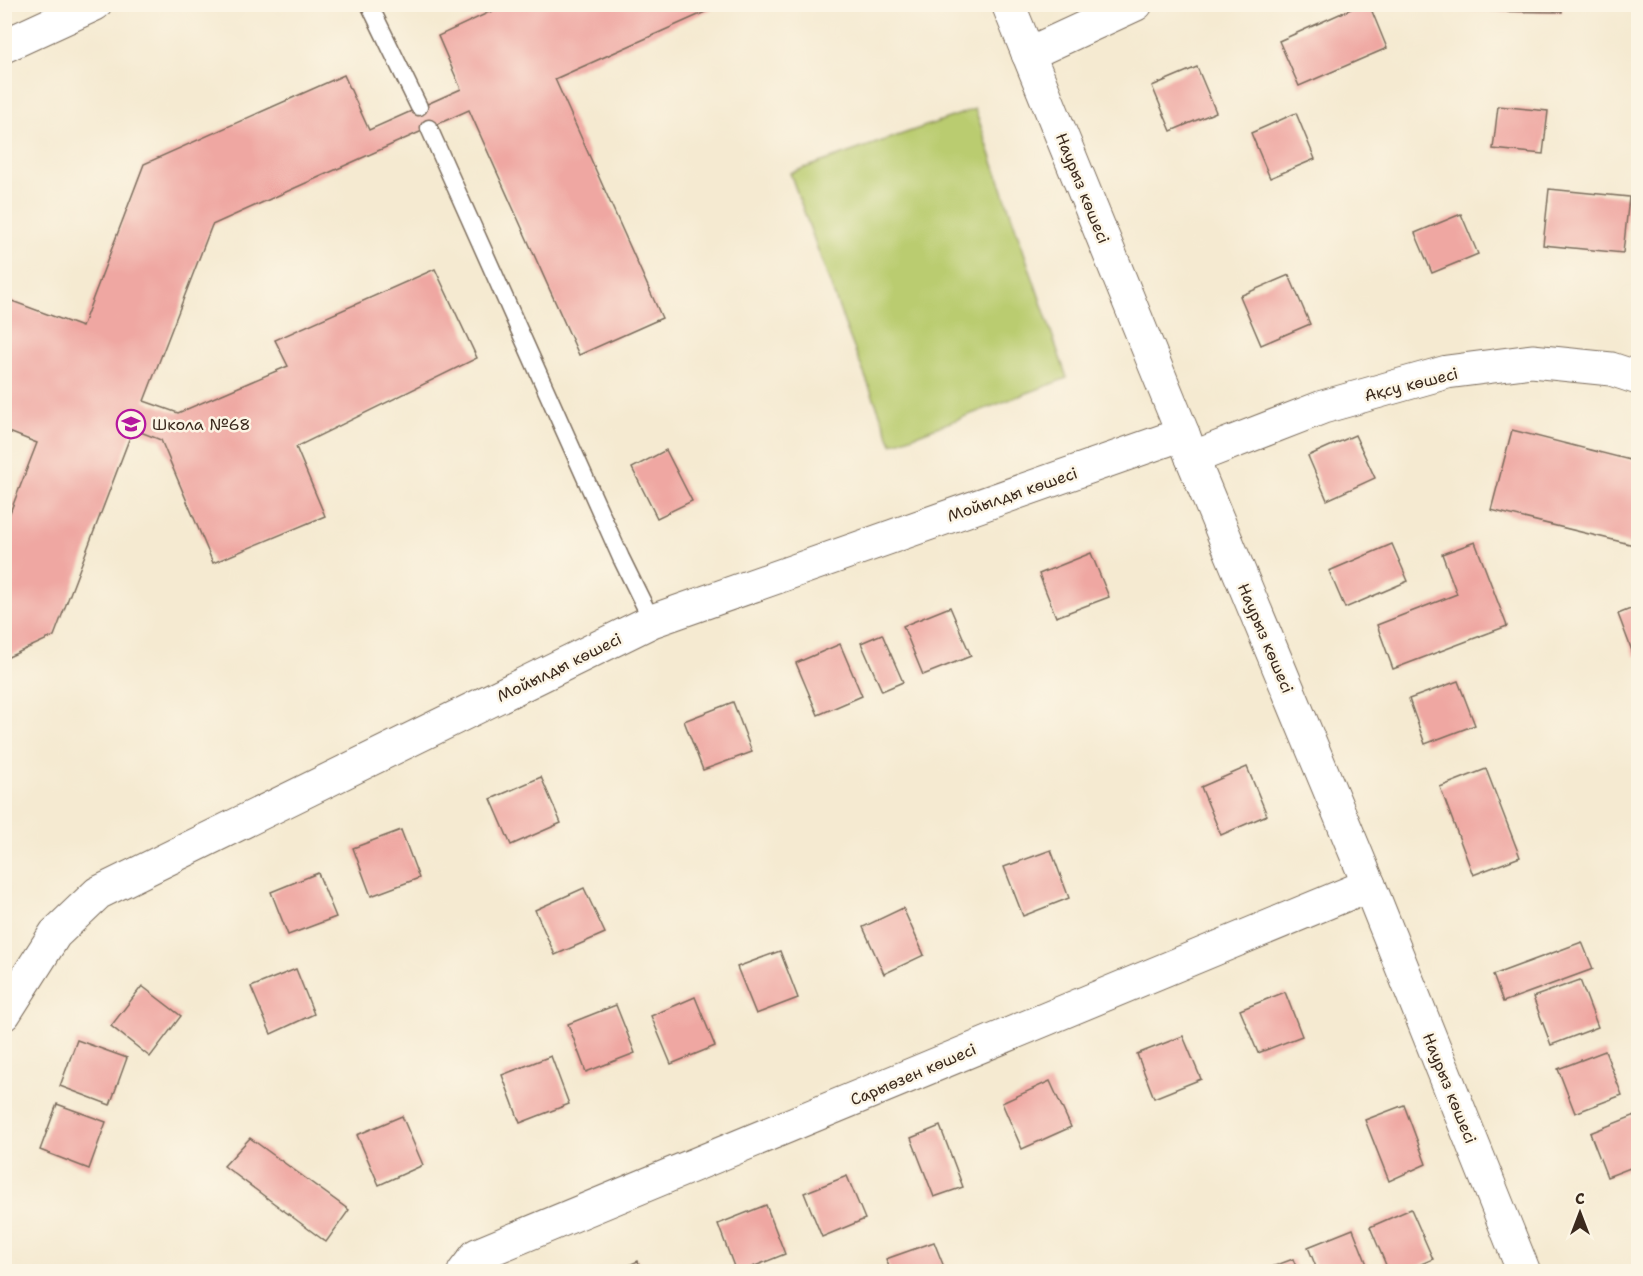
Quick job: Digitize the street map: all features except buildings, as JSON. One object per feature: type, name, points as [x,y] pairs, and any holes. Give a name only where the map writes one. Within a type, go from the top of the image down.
[{"type":"street","points":[[4,46],[95,4]]},
{"type":"street","name":"Наурыз көшесі","points":[[1008,4],[1187,446],[1369,885],[1524,1272]]},
{"type":"street","points":[[1028,54],[1136,4]]},
{"type":"street","name":"Ақсу көшесі","points":[[1187,446],[1447,372],[1532,361],[1611,369],[1638,378]]},
{"type":"street","name":"Мойылды көшесі","points":[[4,1014],[55,934],[98,892],[652,621],[1187,446]]},
{"type":"street","name":"Сарыөзен көшесі","points":[[464,1272],[477,1255],[1369,885]]},
{"type":"lane","points":[[369,4],[419,107]]},
{"type":"lane","points":[[429,128],[621,558],[652,621]]},
{"type":"green space","points":[[975,109],[1067,378],[892,444],[848,333],[790,173]]},
{"type":"place","name":"Школа №68","points":[[131,424]]}]
